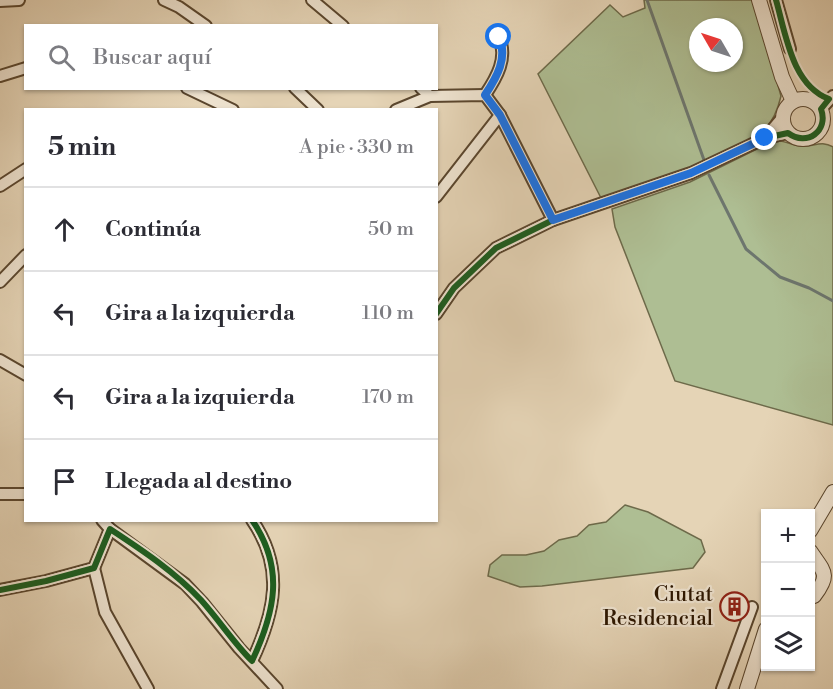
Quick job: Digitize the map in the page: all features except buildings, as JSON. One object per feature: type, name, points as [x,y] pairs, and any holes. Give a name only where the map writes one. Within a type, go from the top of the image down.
[{"type":"street","points":[[0,1],[19,0]]},
{"type":"street","points":[[164,0],[179,7],[203,24]]},
{"type":"street","points":[[312,0],[341,24]]},
{"type":"street","points":[[759,0],[782,77],[793,101]]},
{"type":"street","points":[[776,0],[790,49]]},
{"type":"street","points":[[485,95],[497,77],[504,49],[499,37]]},
{"type":"street","points":[[0,76],[24,69]]},
{"type":"street","points":[[191,90],[229,108]]},
{"type":"street","points":[[297,90],[316,108]]},
{"type":"street","points":[[423,90],[430,96]]},
{"type":"street","points":[[401,108],[430,96],[485,95]]},
{"type":"street","points":[[485,95],[500,115],[553,220]]},
{"type":"street","points":[[821,109],[833,96]]},
{"type":"street","points":[[438,311],[454,288],[496,248],[553,220],[691,173],[765,138],[788,134],[805,139],[827,133],[821,109],[812,100],[793,101],[765,138]]},
{"type":"street","points":[[438,194],[500,115]]},
{"type":"street","points":[[782,118],[788,134]]},
{"type":"street","points":[[0,186],[24,170]]},
{"type":"street","points":[[0,282],[24,257]]},
{"type":"street","points":[[0,360],[24,374]]},
{"type":"street","points":[[815,523],[833,492]]},
{"type":"street","points":[[0,495],[24,494]]},
{"type":"street","points":[[252,661],[263,638],[270,615],[273,591],[271,556],[253,522]]},
{"type":"street","points":[[148,689],[105,612],[94,568],[106,525],[185,584],[277,689]]},
{"type":"street","points":[[815,555],[827,565],[824,579],[815,592]]},
{"type":"street","points":[[0,590],[94,568]]},
{"type":"street","points":[[815,594],[833,579]]},
{"type":"street","points":[[722,689],[752,607]]},
{"type":"street","points":[[747,689],[761,641]]},
{"type":"street","points":[[756,656],[761,649]]},
{"type":"green space","points":[[644,0],[754,0],[781,96],[771,122],[754,137],[668,177],[601,198],[538,74],[610,5],[623,17],[645,8]]},
{"type":"green space","points":[[780,141],[800,146],[824,144],[833,147],[833,425],[675,381],[615,227],[612,209],[690,182],[763,146]]},
{"type":"green space","points":[[625,505],[648,512],[701,540],[705,552],[693,568],[542,586],[520,587],[488,576],[490,565],[502,555],[526,555],[544,551],[559,540],[577,536],[589,525],[606,522]]},
{"type":"waterway","points":[[647,0],[704,160]]},
{"type":"waterway","points":[[709,175],[746,249],[780,277],[809,288],[833,301]]},
{"type":"cycle path","points":[[438,311],[454,288],[496,248],[553,220],[691,173],[765,138],[788,133],[802,138],[815,134],[822,124],[821,109],[829,99],[807,83],[799,71],[787,43],[776,0]]},
{"type":"cycle path","points":[[0,590],[94,568],[110,529],[158,562],[191,590],[252,661],[266,625],[273,590],[273,573],[269,555],[253,522]]},
{"type":"place","name":"Ciutat Residencial","points":[[734,606]]},
{"type":"route","points":[[499,37],[504,49],[497,77],[485,95],[500,115],[553,220],[691,173],[765,138]]}]
